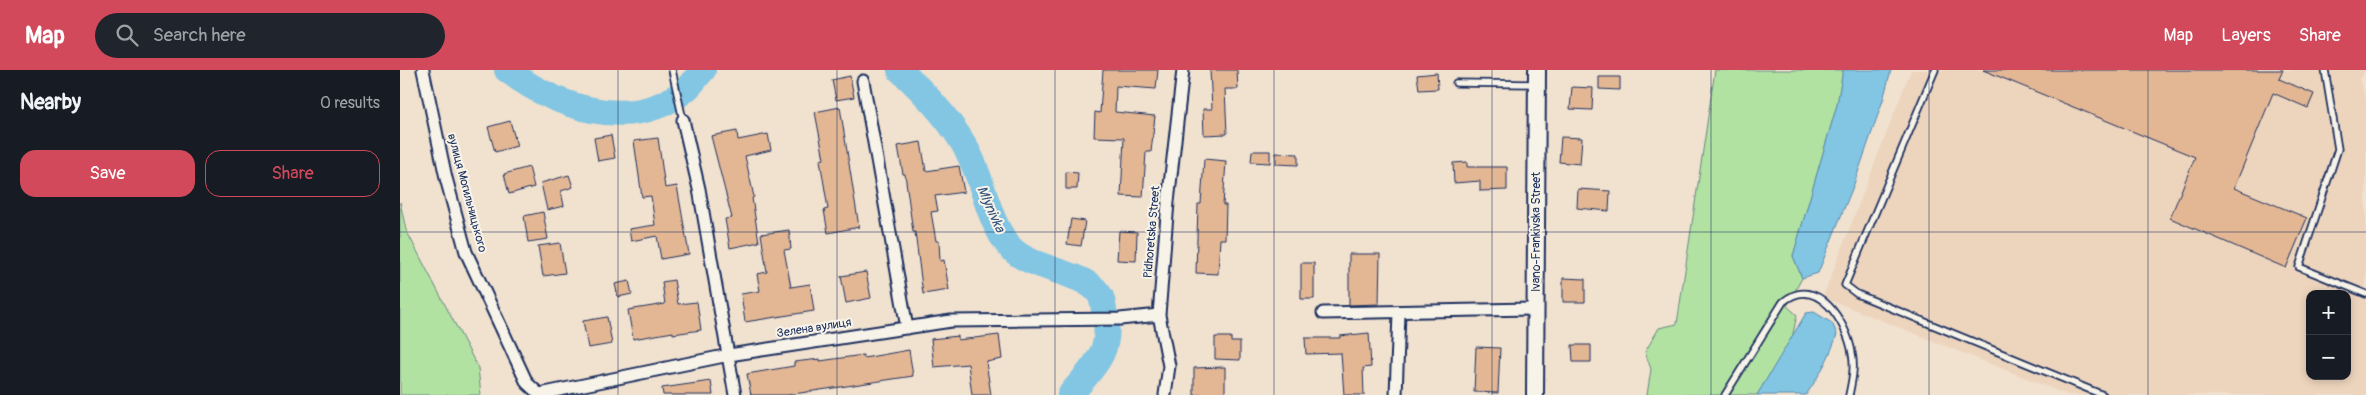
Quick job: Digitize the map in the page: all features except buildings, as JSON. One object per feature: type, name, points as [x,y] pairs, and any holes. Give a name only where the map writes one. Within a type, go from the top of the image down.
[{"type":"main road","name":"Ivano-Frankivska Street","points":[[1535,395],[1537,77]]},
{"type":"street","name":"вулиця Могильницького","points":[[423,70],[446,178],[466,252],[527,384],[540,394]]},
{"type":"street","name":"Pidhoretska Street","points":[[1165,395],[1169,366],[1159,315],[1168,202],[1182,70]]},
{"type":"street","points":[[864,81],[907,328]]},
{"type":"street","points":[[683,120],[699,189],[735,395]]},
{"type":"street","points":[[1323,313],[1535,309]]},
{"type":"street","points":[[1396,395],[1399,313]]},
{"type":"street","name":"Зелена вулиця","points":[[540,394],[729,355],[951,321],[1120,320],[1159,315]]},
{"type":"lane","points":[[672,70],[683,120]]},
{"type":"lane","points":[[1935,70],[1845,284],[1857,294],[2103,395]]},
{"type":"lane","points":[[2326,70],[2338,149],[2299,266],[2366,294]]},
{"type":"lane","points":[[1456,83],[1537,77]]},
{"type":"lane","points":[[1724,395],[1783,302],[1793,294],[1802,292],[1816,296],[1828,305],[1840,318],[1849,337],[1853,354],[1854,374],[1849,395]]},
{"type":"shaded area","points":[[1911,70],[2366,70],[2359,79],[2366,99],[2366,395],[2068,395],[1823,297]]},
{"type":"green space","points":[[1715,70],[1843,70],[1837,105],[1793,256],[1802,278],[1787,306],[1797,315],[1792,338],[1757,395],[1647,395],[1651,369],[1645,352],[1659,328],[1677,324]]},
{"type":"green space","points":[[400,202],[406,230],[478,368],[481,395],[400,395]]},
{"type":"water","points":[[1843,70],[1891,70],[1883,100],[1854,184],[1818,273],[1802,278],[1793,256],[1837,105]]},
{"type":"water","points":[[1814,312],[1832,323],[1837,334],[1824,366],[1806,395],[1757,395],[1806,313]]},
{"type":"waterway","name":"Mlynivka","points":[[507,70],[548,95],[571,104],[594,110],[618,113],[641,111],[664,103],[688,88],[703,70]]},
{"type":"waterway","name":"Mlynivka","points":[[900,70],[938,108],[962,141],[996,224],[1009,246],[1030,261],[1084,282],[1094,288],[1101,297],[1107,329],[1103,350],[1098,360],[1070,395]]}]
